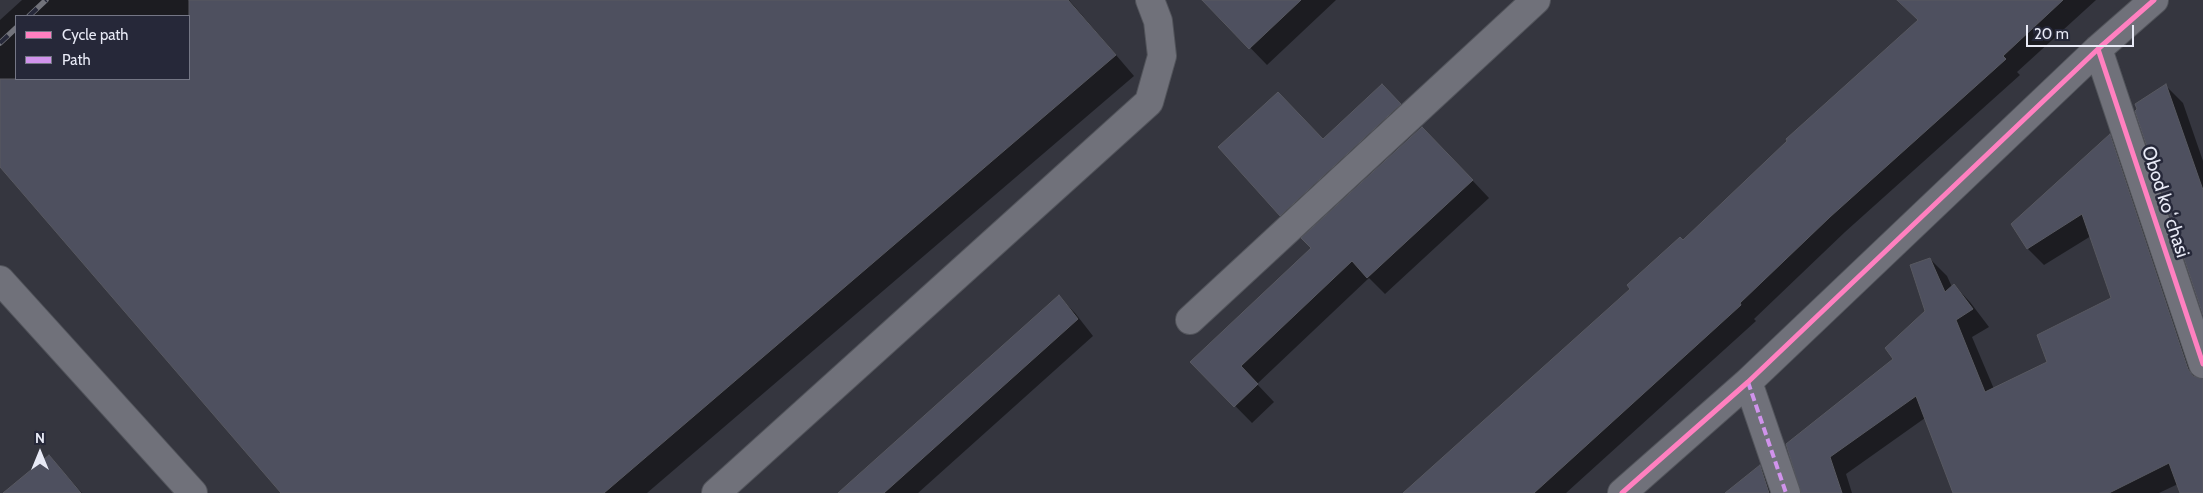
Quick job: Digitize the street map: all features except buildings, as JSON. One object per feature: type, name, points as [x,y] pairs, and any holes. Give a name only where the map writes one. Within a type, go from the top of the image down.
[{"type":"street","points":[[716,493],[1149,102],[1162,56],[1158,21],[1150,0]]},
{"type":"street","points":[[1190,320],[1536,0]]},
{"type":"street","points":[[1622,493],[1748,382],[2098,49],[2154,0]]},
{"type":"street","name":"Obod koʻchasi","points":[[2098,49],[2203,364]]},
{"type":"street","points":[[0,280],[193,493]]},
{"type":"street","points":[[1748,382],[1786,493]]},
{"type":"railway","points":[[30,15],[46,0]]},
{"type":"railway","points":[[0,43],[15,29]]},
{"type":"marked path","points":[[1748,382],[1786,493]]},
{"type":"cycle path","points":[[1622,493],[1748,382],[2098,49],[2154,0]]},
{"type":"cycle path","points":[[2098,49],[2203,364]]}]
